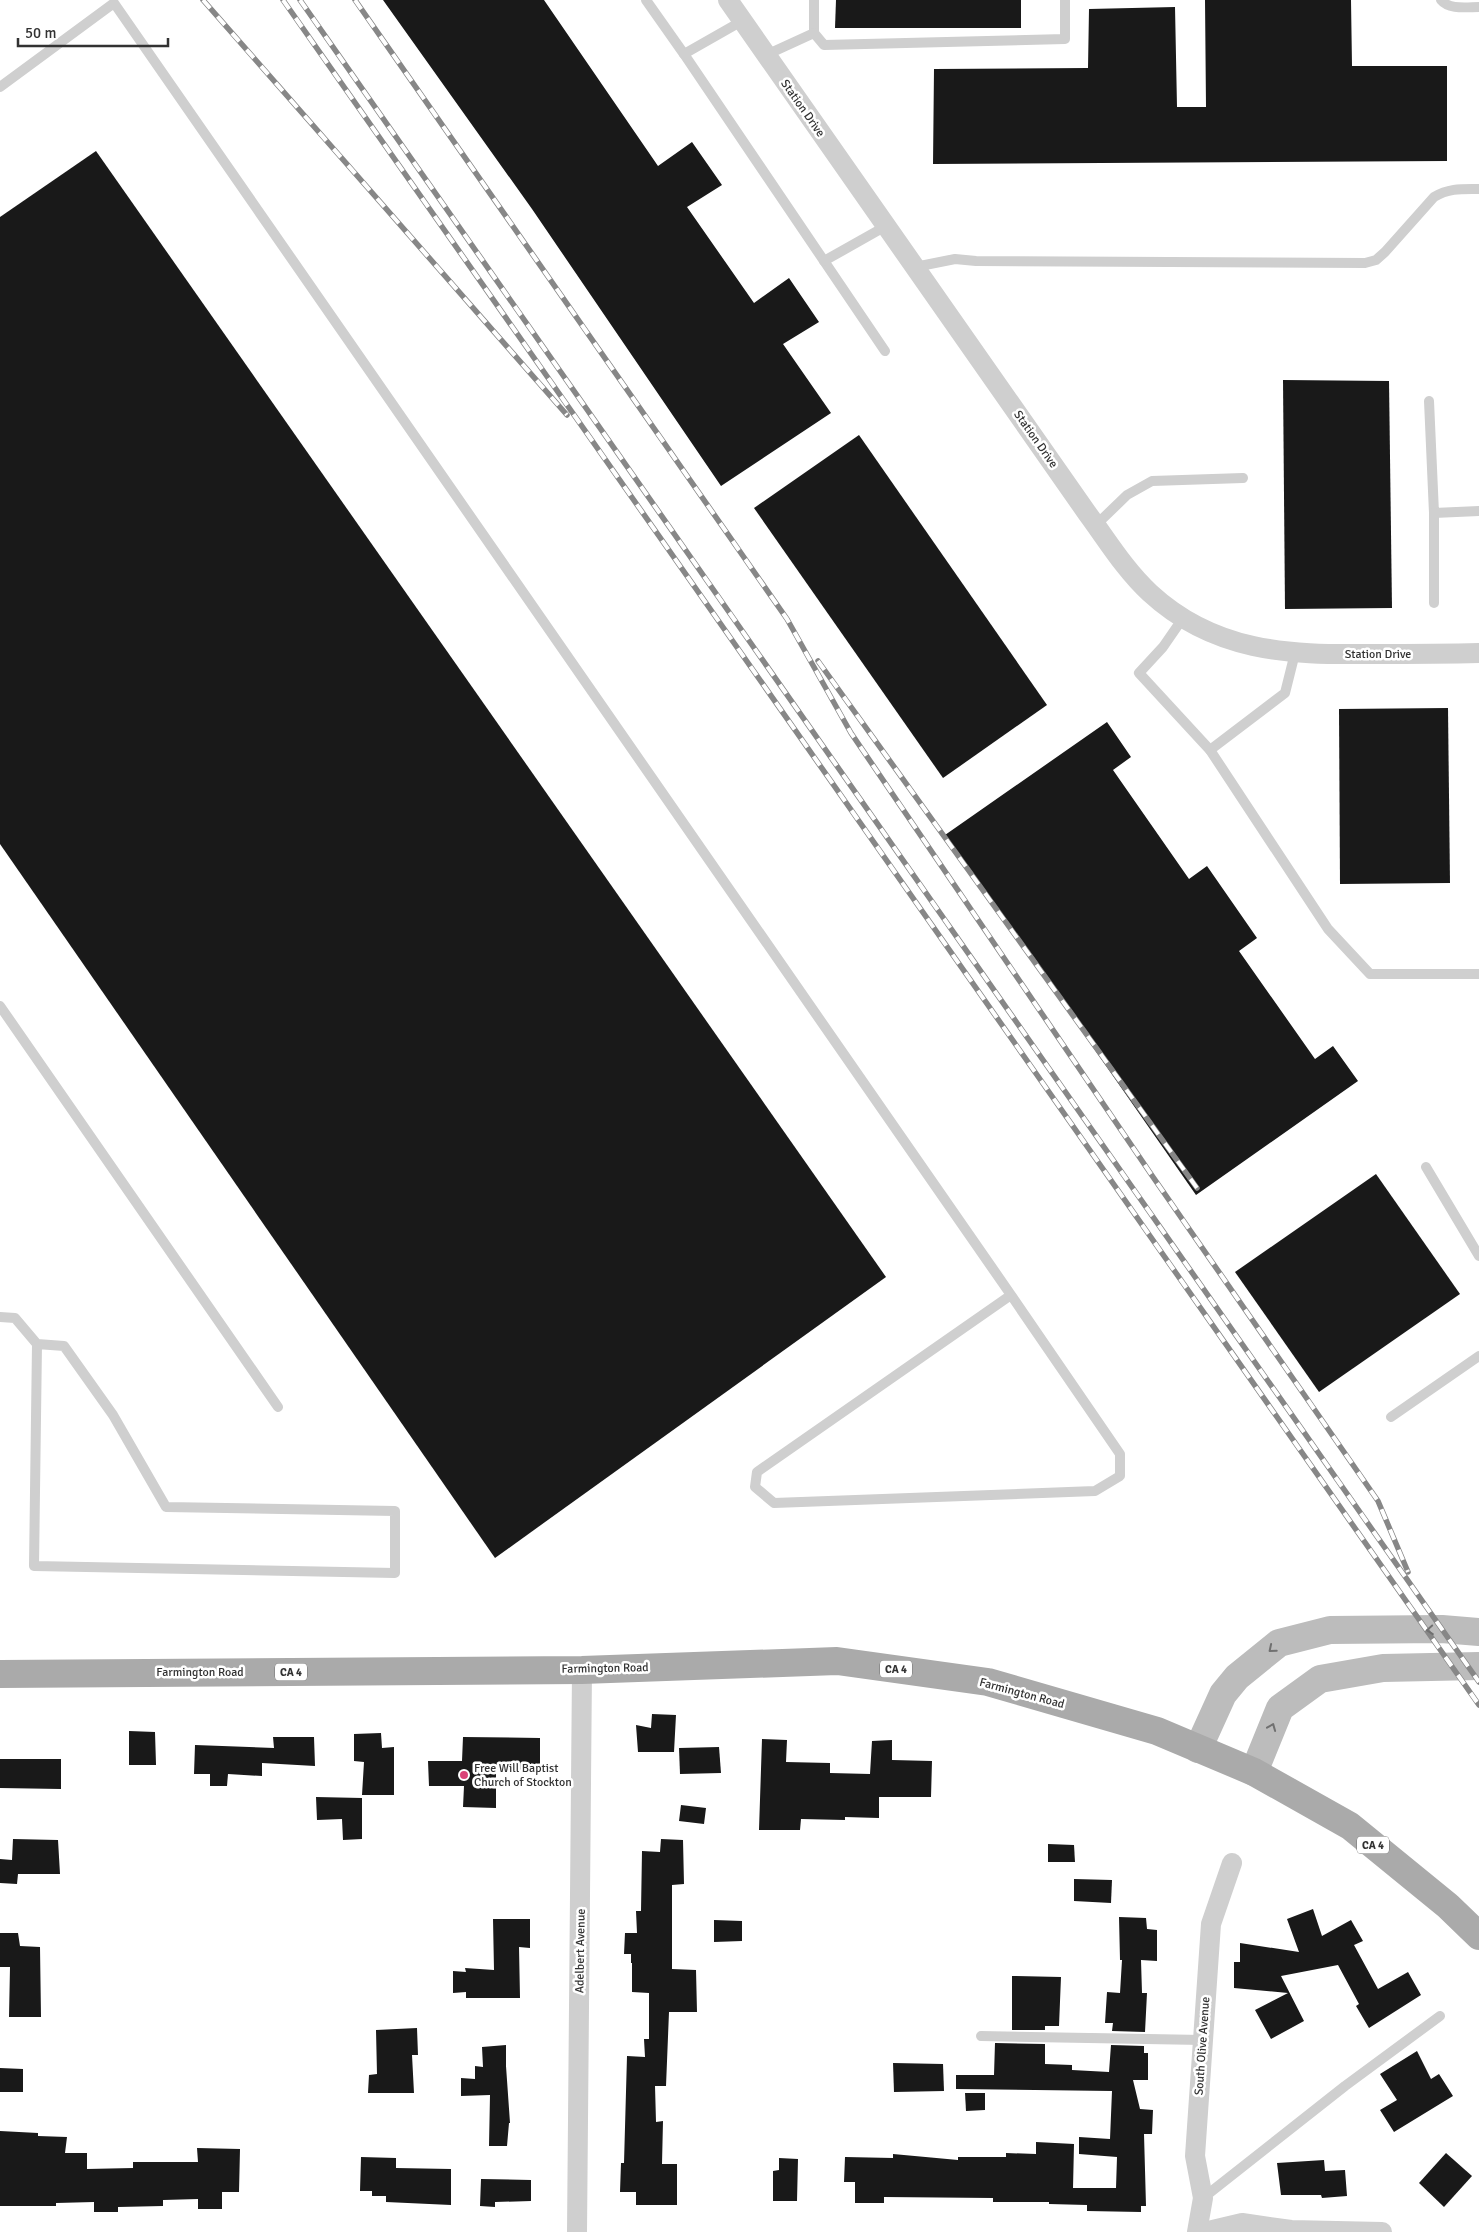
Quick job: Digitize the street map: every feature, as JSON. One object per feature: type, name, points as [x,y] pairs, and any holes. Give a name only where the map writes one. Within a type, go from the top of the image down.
[{"type":"main road","points":[[1198,1749],[1223,1694],[1237,1677],[1279,1643],[1330,1630],[1442,1629],[1479,1632]]},
{"type":"main road","name":"Farmington Road","points":[[0,1674],[582,1670],[837,1661],[988,1682],[1157,1731],[1254,1772]]},
{"type":"main road","points":[[1254,1772],[1280,1708],[1320,1679],[1383,1668],[1479,1666]]},
{"type":"main road","name":"CA 4","points":[[1254,1772],[1350,1826],[1448,1906],[1479,1936]]},
{"type":"street","name":"Station Drive","points":[[728,0],[1096,525],[1132,574],[1150,593],[1183,618],[1208,632],[1233,641],[1274,651],[1295,653],[1479,653]]},
{"type":"street","name":"Adelbert Avenue","points":[[577,2232],[582,1670]]},
{"type":"street","name":"South Olive Avenue","points":[[1197,2232],[1203,2198],[1195,2156],[1211,1924],[1232,1863]]},
{"type":"street","points":[[1204,2232],[1242,2223],[1291,2230],[1382,2232]]},
{"type":"lane","points":[[646,0],[885,351]]},
{"type":"lane","points":[[814,0],[814,33],[824,45],[1064,39],[1065,0]]},
{"type":"lane","points":[[1441,0],[1454,7],[1479,7]]},
{"type":"lane","points":[[0,87],[114,3],[1010,1295],[1120,1454],[1120,1476],[1095,1491],[774,1503],[755,1487],[757,1472],[1010,1295]]},
{"type":"lane","points":[[684,54],[742,21]]},
{"type":"lane","points":[[766,55],[814,33]]},
{"type":"lane","points":[[915,267],[955,259],[976,261],[1365,264],[1381,256],[1434,197],[1444,191],[1453,189],[1479,189]]},
{"type":"lane","points":[[824,261],[886,226]]},
{"type":"lane","points":[[1429,401],[1434,513],[1434,604]]},
{"type":"lane","points":[[1096,525],[1126,495],[1152,481],[1243,478]]},
{"type":"lane","points":[[1434,513],[1479,511]]},
{"type":"lane","points":[[1183,618],[1164,647],[1139,673],[1210,750],[1328,929],[1370,974],[1479,974]]},
{"type":"lane","points":[[1210,750],[1285,693],[1295,653]]},
{"type":"lane","points":[[0,1006],[278,1407]]},
{"type":"lane","points":[[1426,1167],[1479,1256]]},
{"type":"lane","points":[[0,1316],[15,1318],[38,1344],[34,1566],[395,1574],[394,1511],[166,1507],[113,1415],[64,1346],[38,1344]]},
{"type":"lane","points":[[1391,1417],[1479,1356]]},
{"type":"lane","points":[[1203,2198],[1338,2092],[1440,2016]]},
{"type":"lane","points":[[982,2036],[1203,2040]]},
{"type":"building","points":[[383,0],[544,0],[658,166],[692,142],[722,185],[687,207],[754,303],[789,278],[819,322],[783,344],[831,413],[721,486],[532,209]]},
{"type":"building","points":[[836,0],[1021,0],[1021,28],[835,28]]},
{"type":"building","points":[[1205,0],[1351,0],[1352,66],[1447,66],[1447,161],[933,164],[934,69],[1088,68],[1089,9],[1175,7],[1177,107],[1206,107]]},
{"type":"building","points":[[96,151],[886,1277],[495,1558],[0,844],[0,217]]},
{"type":"building","points":[[1283,380],[1389,381],[1392,608],[1285,609]]},
{"type":"building","points":[[859,435],[1047,705],[943,778],[754,508]]},
{"type":"building","points":[[1448,708],[1450,883],[1340,884],[1339,709]]},
{"type":"building","points":[[1107,722],[1131,757],[1113,770],[1189,879],[1207,866],[1257,938],[1239,951],[1315,1059],[1333,1046],[1358,1081],[1196,1195],[945,835]]},
{"type":"building","points":[[1376,1174],[1460,1294],[1319,1392],[1235,1272]]},
{"type":"building","points":[[652,1714],[676,1715],[674,1752],[638,1752],[636,1725],[651,1728]]},
{"type":"building","points":[[129,1731],[155,1732],[156,1765],[129,1765]]},
{"type":"building","points":[[381,1733],[382,1748],[394,1747],[394,1795],[362,1795],[364,1762],[354,1761],[354,1734]]},
{"type":"building","points":[[273,1737],[314,1737],[315,1766],[262,1763],[262,1776],[228,1774],[227,1786],[210,1786],[210,1774],[194,1774],[195,1745],[274,1748]]},
{"type":"building","name":"Free Will Baptist Church of Stockton","points":[[463,1737],[540,1738],[540,1770],[496,1770],[496,1808],[463,1807],[464,1786],[429,1786],[428,1761],[462,1761]]},
{"type":"building","points":[[762,1739],[787,1740],[786,1762],[830,1763],[830,1773],[870,1774],[872,1741],[892,1740],[892,1760],[932,1761],[931,1797],[879,1797],[879,1818],[845,1817],[845,1820],[801,1819],[800,1830],[759,1830]]},
{"type":"building","points":[[719,1747],[721,1773],[680,1774],[679,1748]]},
{"type":"building","points":[[0,1759],[61,1759],[61,1789],[0,1788]]},
{"type":"building","points":[[316,1797],[362,1798],[362,1839],[343,1840],[342,1819],[317,1820]]},
{"type":"building","points":[[681,1805],[706,1808],[704,1824],[679,1821]]},
{"type":"building","points":[[13,1839],[58,1840],[60,1874],[18,1874],[17,1884],[0,1883],[0,1859],[12,1860]]},
{"type":"building","points":[[661,1839],[683,1840],[684,1884],[672,1885],[672,1969],[696,1970],[697,2012],[669,2012],[666,2086],[655,2086],[656,2122],[663,2121],[662,2164],[677,2164],[677,2205],[636,2205],[636,2192],[620,2192],[621,2163],[624,2163],[627,2056],[645,2057],[644,2039],[649,2039],[649,1993],[632,1992],[631,1954],[624,1954],[625,1933],[637,1933],[636,1911],[641,1911],[642,1851],[660,1852]]},
{"type":"building","points":[[1048,1844],[1074,1845],[1075,1862],[1048,1862]]},
{"type":"building","points":[[1074,1879],[1112,1880],[1111,1903],[1074,1901]]},
{"type":"building","points":[[1313,1909],[1322,1936],[1351,1920],[1363,1941],[1354,1945],[1378,1989],[1408,1972],[1421,1995],[1369,2028],[1356,2006],[1359,2004],[1338,1965],[1281,1976],[1304,2021],[1271,2039],[1255,2010],[1288,1993],[1234,1988],[1234,1962],[1240,1962],[1240,1943],[1299,1952],[1287,1919]]},
{"type":"building","points":[[1119,1917],[1146,1918],[1147,1929],[1157,1930],[1157,1961],[1141,1960],[1142,1993],[1147,1993],[1145,2032],[1112,2031],[1113,2023],[1105,2023],[1107,1992],[1120,1993],[1122,1960],[1120,1960]]},
{"type":"building","points":[[493,1919],[530,1919],[530,1948],[519,1947],[520,1998],[466,1998],[466,1992],[453,1993],[453,1971],[466,1972],[465,1968],[494,1970]]},
{"type":"building","points":[[714,1920],[742,1921],[742,1941],[714,1942]]},
{"type":"building","points":[[0,1933],[18,1933],[20,1946],[40,1947],[41,2017],[9,2017],[10,1967],[0,1967]]},
{"type":"building","points":[[1012,1976],[1061,1977],[1059,2026],[1045,2026],[1045,2030],[1012,2030]]},
{"type":"building","points":[[417,2028],[418,2055],[412,2055],[414,2093],[368,2093],[369,2075],[377,2074],[376,2030]]},
{"type":"building","points":[[995,2043],[1045,2044],[1045,2064],[1072,2065],[1072,2070],[1109,2072],[1111,2045],[1144,2046],[1144,2053],[1148,2053],[1148,2080],[1133,2080],[1140,2109],[1153,2110],[1152,2134],[1144,2134],[1146,2206],[1141,2206],[1141,2212],[1087,2211],[1087,2205],[1049,2204],[1049,2202],[993,2202],[993,2198],[884,2197],[884,2203],[855,2203],[855,2182],[844,2182],[845,2157],[893,2158],[893,2154],[958,2160],[958,2157],[1006,2157],[1006,2153],[1036,2154],[1036,2142],[1074,2144],[1073,2188],[1116,2188],[1117,2157],[1079,2154],[1079,2137],[1110,2139],[1112,2091],[956,2089],[956,2075],[994,2075]]},
{"type":"building","points":[[506,2045],[510,2123],[507,2146],[489,2146],[490,2095],[461,2096],[461,2078],[475,2079],[475,2066],[483,2067],[482,2047]]},
{"type":"building","points":[[1417,2051],[1431,2079],[1439,2074],[1453,2096],[1394,2132],[1380,2110],[1397,2100],[1380,2074]]},
{"type":"building","points":[[893,2063],[943,2064],[944,2091],[894,2092]]},
{"type":"building","points":[[0,2068],[23,2069],[23,2092],[0,2092]]},
{"type":"building","points":[[965,2093],[985,2093],[985,2110],[966,2111]]},
{"type":"building","points":[[0,2131],[38,2133],[38,2136],[67,2137],[65,2153],[87,2153],[87,2169],[133,2168],[133,2162],[198,2162],[197,2148],[240,2149],[239,2192],[222,2192],[222,2209],[198,2209],[198,2199],[163,2200],[163,2206],[118,2207],[118,2212],[94,2212],[94,2202],[56,2203],[56,2206],[0,2206]]},
{"type":"building","points":[[1446,2153],[1472,2176],[1444,2207],[1419,2183]]},
{"type":"building","points":[[361,2157],[396,2158],[396,2168],[451,2169],[451,2205],[386,2202],[386,2196],[372,2196],[372,2191],[360,2191]]},
{"type":"building","points":[[779,2158],[798,2159],[797,2201],[773,2201],[773,2171],[779,2170]]},
{"type":"building","points":[[1324,2160],[1325,2171],[1345,2170],[1347,2196],[1322,2198],[1321,2195],[1281,2195],[1277,2163]]},
{"type":"building","points":[[481,2179],[531,2180],[531,2201],[495,2202],[495,2207],[480,2206]]},
{"type":"railway","points":[[203,0],[567,415]]},
{"type":"railway","points":[[283,0],[1479,1705]]},
{"type":"railway","points":[[300,0],[1479,1682]]},
{"type":"railway","points":[[355,0],[787,619],[851,733],[1153,1177],[1378,1501],[1408,1572]]},
{"type":"railway","points":[[818,661],[1197,1188]]},
{"type":"place","name":"Free Will Baptist Church of Stockton","points":[[464,1775]]}]
